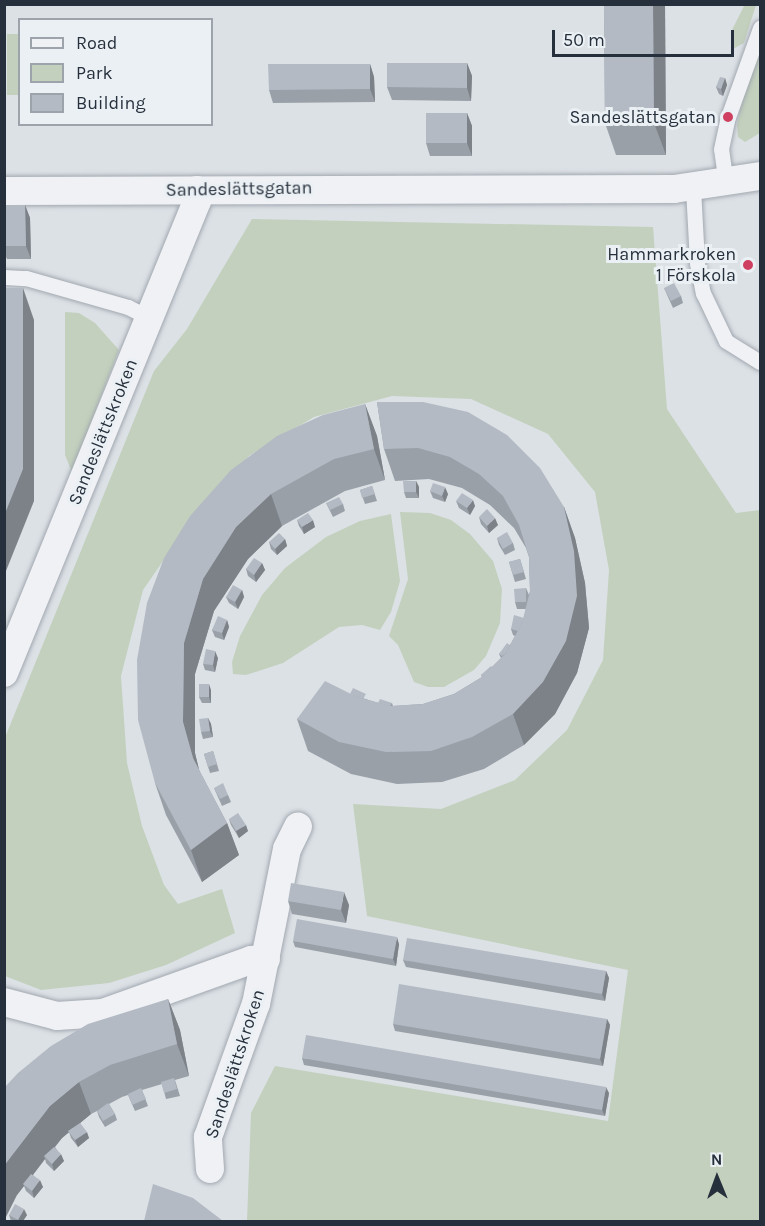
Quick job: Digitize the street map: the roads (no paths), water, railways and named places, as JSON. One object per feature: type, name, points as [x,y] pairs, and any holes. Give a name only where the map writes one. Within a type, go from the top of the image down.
[{"type":"street","name":"Sandeslättsgatan","points":[[4,191],[693,188],[726,184],[760,176]]},
{"type":"street","name":"Sandeslättskroken","points":[[4,673],[197,201],[196,190]]},
{"type":"street","name":"Sandeslättskroken","points":[[210,1170],[208,1137],[256,1004],[287,849],[298,826]]},
{"type":"street","name":"Sandeslättskroken","points":[[4,1002],[57,1016],[103,1013],[251,960],[266,959]]},
{"type":"lane","points":[[726,184],[721,149],[728,117],[760,28]]},
{"type":"lane","points":[[693,188],[697,263],[706,301],[726,341],[760,363]]},
{"type":"lane","points":[[4,278],[27,278],[128,308],[148,317]]},
{"type":"place","name":"Sandeslättsgatan","points":[[728,117]]},
{"type":"place","name":"Hammarkroken 1 Förskola","points":[[748,265]]}]
